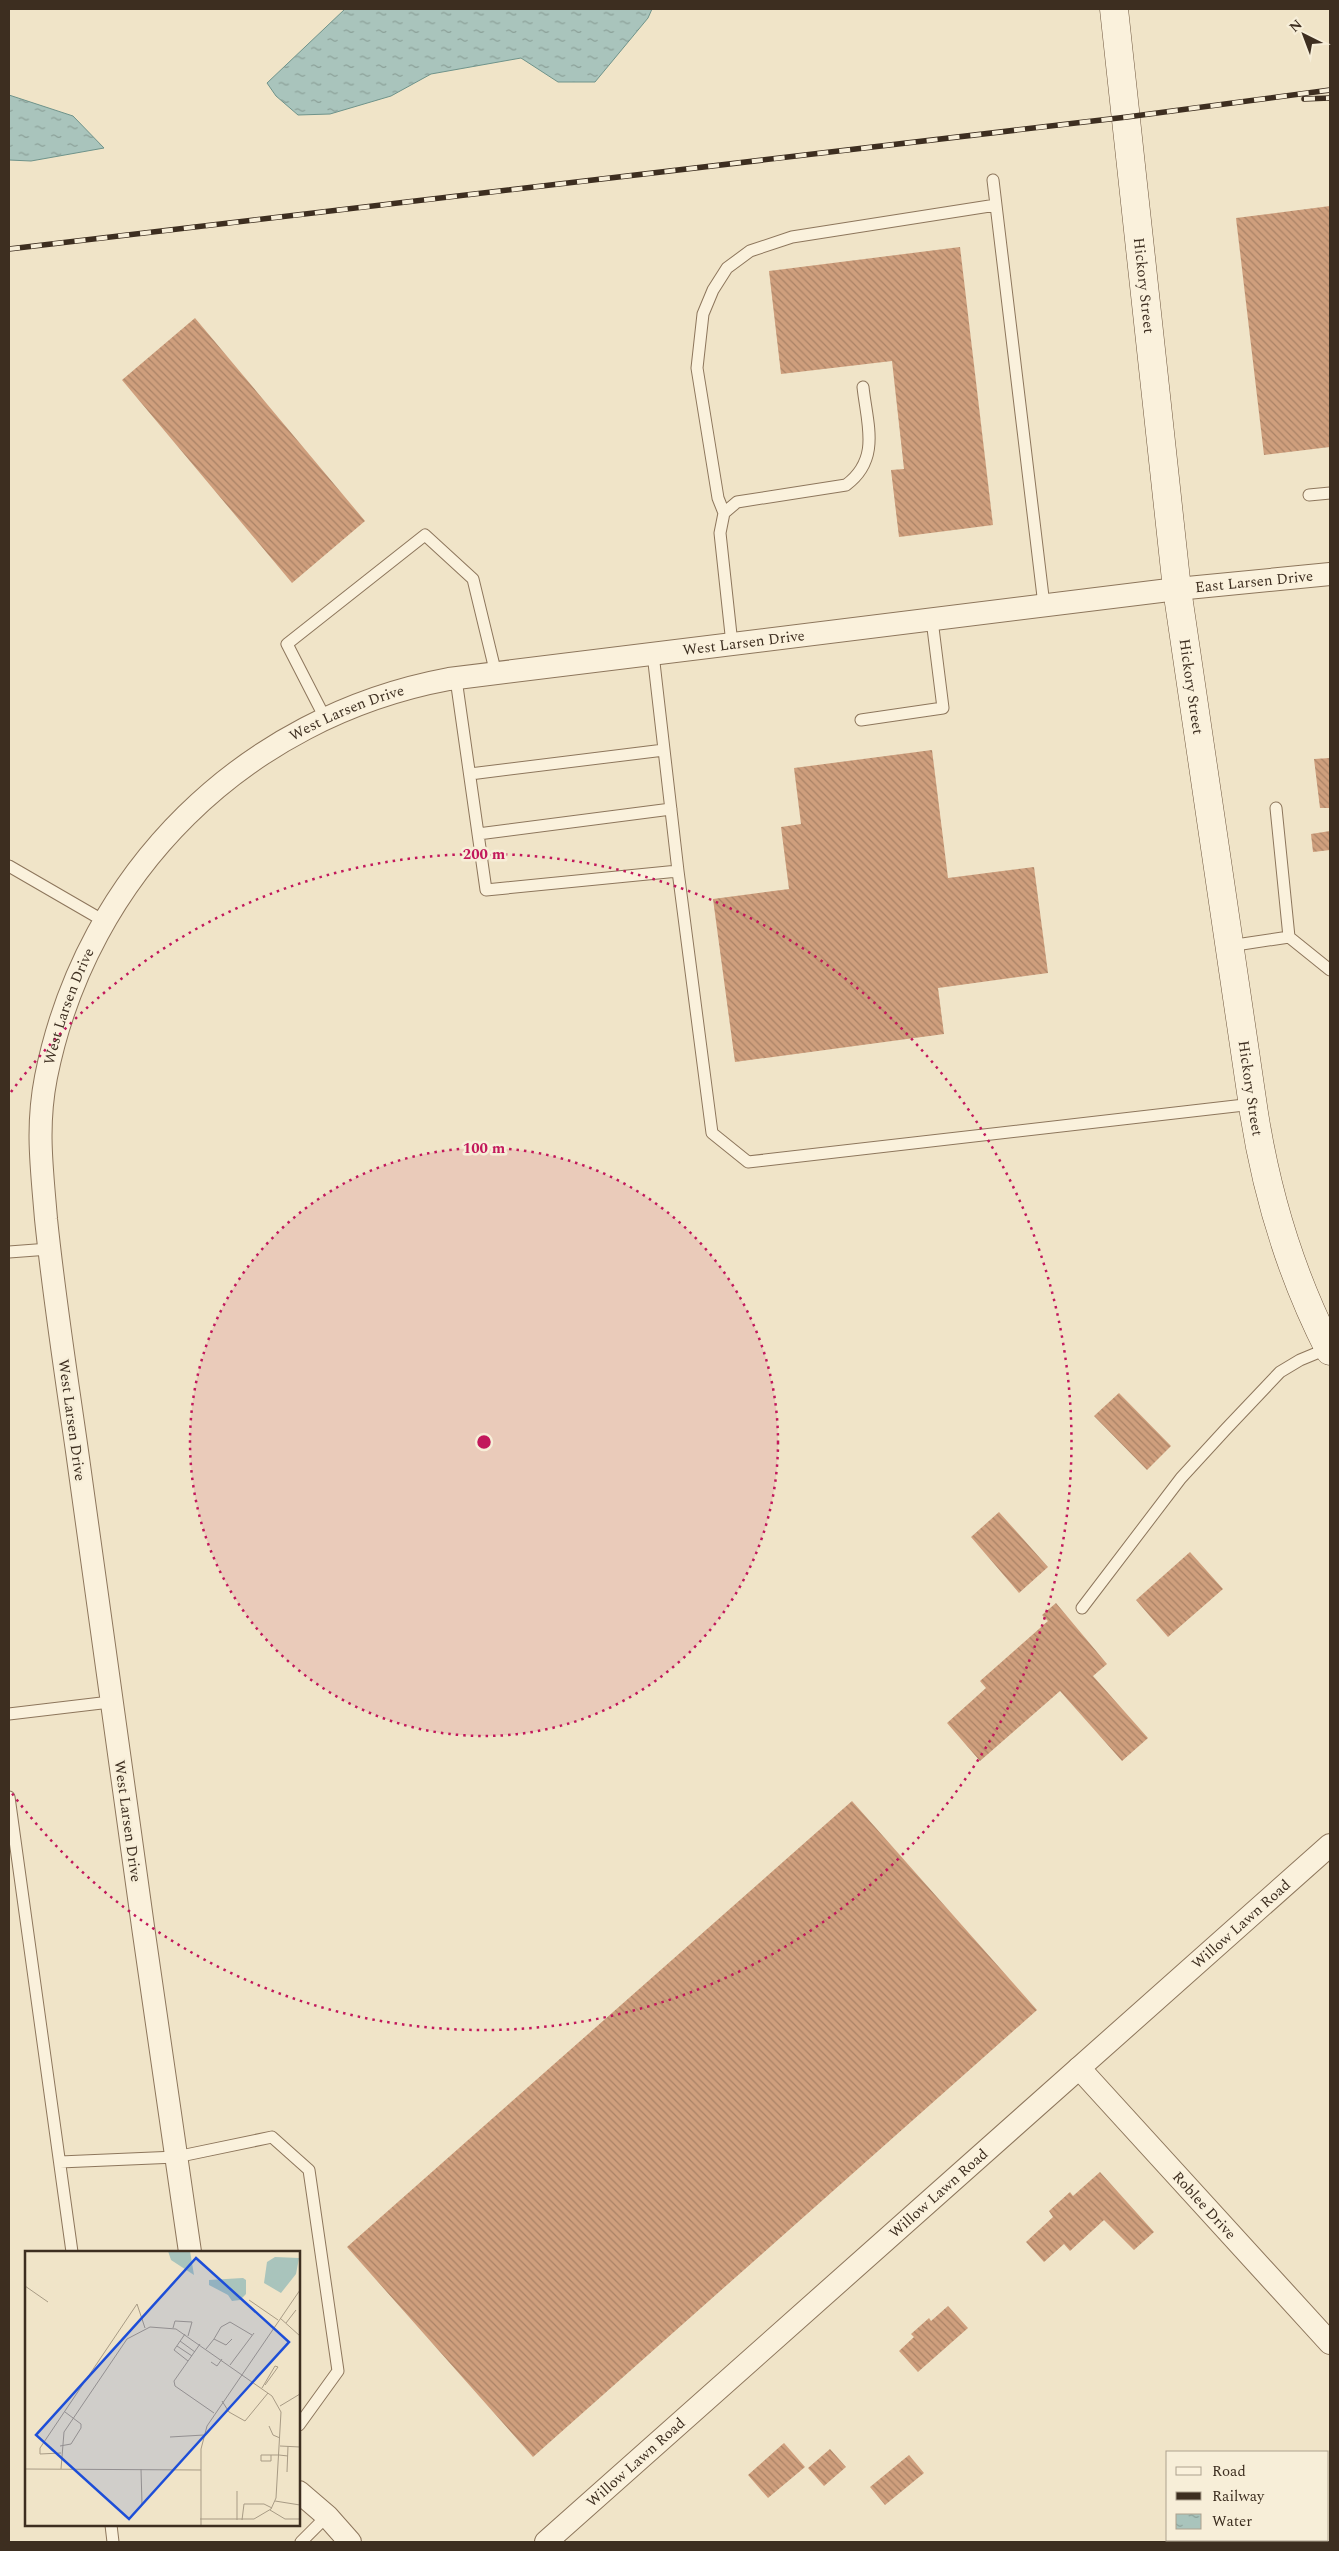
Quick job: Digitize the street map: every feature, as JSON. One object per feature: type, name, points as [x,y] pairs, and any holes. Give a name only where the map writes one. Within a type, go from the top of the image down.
[{"type":"street","name":"Hickory Street","points":[[1114,9],[1177,589],[1253,1104],[1264,1164],[1282,1234],[1308,1304],[1330,1350]]},
{"type":"street","name":"East Larsen Drive","points":[[1177,589],[1330,574]]},
{"type":"street","name":"West Larsen Drive","points":[[190,2251],[110,1702],[49,1249],[38,1136],[52,1048],[68,997],[104,921],[134,874],[154,850],[201,801],[255,758],[325,718],[395,692],[456,679],[1177,589]]},
{"type":"street","name":"Willow Lawn Road","points":[[546,2542],[1330,1845]]},
{"type":"street","name":"Roblee Drive","points":[[1079,2068],[1330,2343]]},
{"type":"street","points":[[300,2493],[328,2516],[350,2542]]},
{"type":"lane","points":[[993,180],[1044,606]]},
{"type":"lane","points":[[732,644],[720,533],[724,513],[718,498],[697,368],[703,314],[713,290],[727,268],[750,251],[792,237],[996,206]]},
{"type":"lane","points":[[724,513],[737,502],[846,485],[858,476],[865,464],[870,447],[863,387]]},
{"type":"lane","points":[[1309,495],[1330,493]]},
{"type":"lane","points":[[325,718],[287,644],[425,535],[473,579],[496,674]]},
{"type":"lane","points":[[861,720],[943,708],[932,620]]},
{"type":"lane","points":[[653,654],[678,871],[712,1133],[748,1162],[1253,1104]]},
{"type":"lane","points":[[456,679],[486,890],[678,871]]},
{"type":"lane","points":[[470,774],[664,750]]},
{"type":"lane","points":[[478,834],[671,808]]},
{"type":"lane","points":[[1276,808],[1289,937],[1330,970]]},
{"type":"lane","points":[[9,866],[104,921]]},
{"type":"lane","points":[[1229,946],[1289,937]]},
{"type":"lane","points":[[9,1252],[49,1249]]},
{"type":"lane","points":[[1082,1608],[1181,1478],[1232,1421],[1280,1372],[1300,1360],[1330,1350]]},
{"type":"lane","points":[[9,1714],[110,1702]]},
{"type":"lane","points":[[9,1797],[72,2251]]},
{"type":"lane","points":[[60,2162],[176,2157],[272,2137],[309,2170],[338,2371],[300,2424]]},
{"type":"lane","points":[[301,2542],[328,2516]]},
{"type":"lane","points":[[111,2526],[113,2542]]},
{"type":"water","points":[[345,9],[652,9],[648,18],[595,82],[558,82],[521,58],[431,74],[391,96],[330,114],[298,115],[276,96],[267,83]]},
{"type":"water","points":[[9,95],[73,116],[104,148],[31,161],[9,160]]},
{"type":"building","points":[[1330,206],[1330,447],[1264,455],[1236,218]]},
{"type":"building","points":[[960,247],[993,525],[899,537],[891,470],[904,469],[892,361],[781,374],[769,271]]},
{"type":"building","points":[[195,318],[365,521],[292,583],[122,380]]},
{"type":"building","points":[[932,750],[948,878],[1034,867],[1048,973],[938,988],[944,1034],[735,1062],[713,899],[789,889],[781,827],[801,824],[794,768]]},
{"type":"building","points":[[1330,758],[1330,808],[1320,808],[1314,759]]},
{"type":"building","points":[[1330,831],[1330,850],[1313,852],[1311,834]]},
{"type":"building","points":[[1119,1393],[1171,1446],[1147,1470],[1094,1416]]},
{"type":"building","points":[[999,1512],[1048,1567],[1019,1593],[971,1537]]},
{"type":"building","points":[[1190,1552],[1223,1589],[1168,1637],[1136,1600]]},
{"type":"building","points":[[1056,1603],[1107,1664],[1093,1676],[1148,1738],[1122,1761],[1060,1691],[980,1761],[947,1723],[986,1688],[980,1681],[1048,1621],[1042,1615]]},
{"type":"building","points":[[852,1801],[1037,2010],[533,2457],[347,2247]]},
{"type":"building","points":[[1100,2172],[1154,2232],[1134,2250],[1104,2220],[1070,2251],[1064,2244],[1044,2262],[1026,2242],[1053,2217],[1049,2211],[1070,2192],[1073,2196]]},
{"type":"building","points":[[948,2306],[968,2328],[918,2372],[899,2351],[914,2337],[911,2334],[929,2318],[931,2321]]},
{"type":"building","points":[[784,2443],[805,2467],[768,2498],[748,2475]]},
{"type":"building","points":[[830,2449],[846,2467],[824,2486],[808,2468]]},
{"type":"building","points":[[909,2455],[924,2473],[885,2505],[870,2487]]},
{"type":"railway","points":[[9,249],[1127,117],[1330,90]]},
{"type":"railway","points":[[1304,99],[1330,98]]}]
